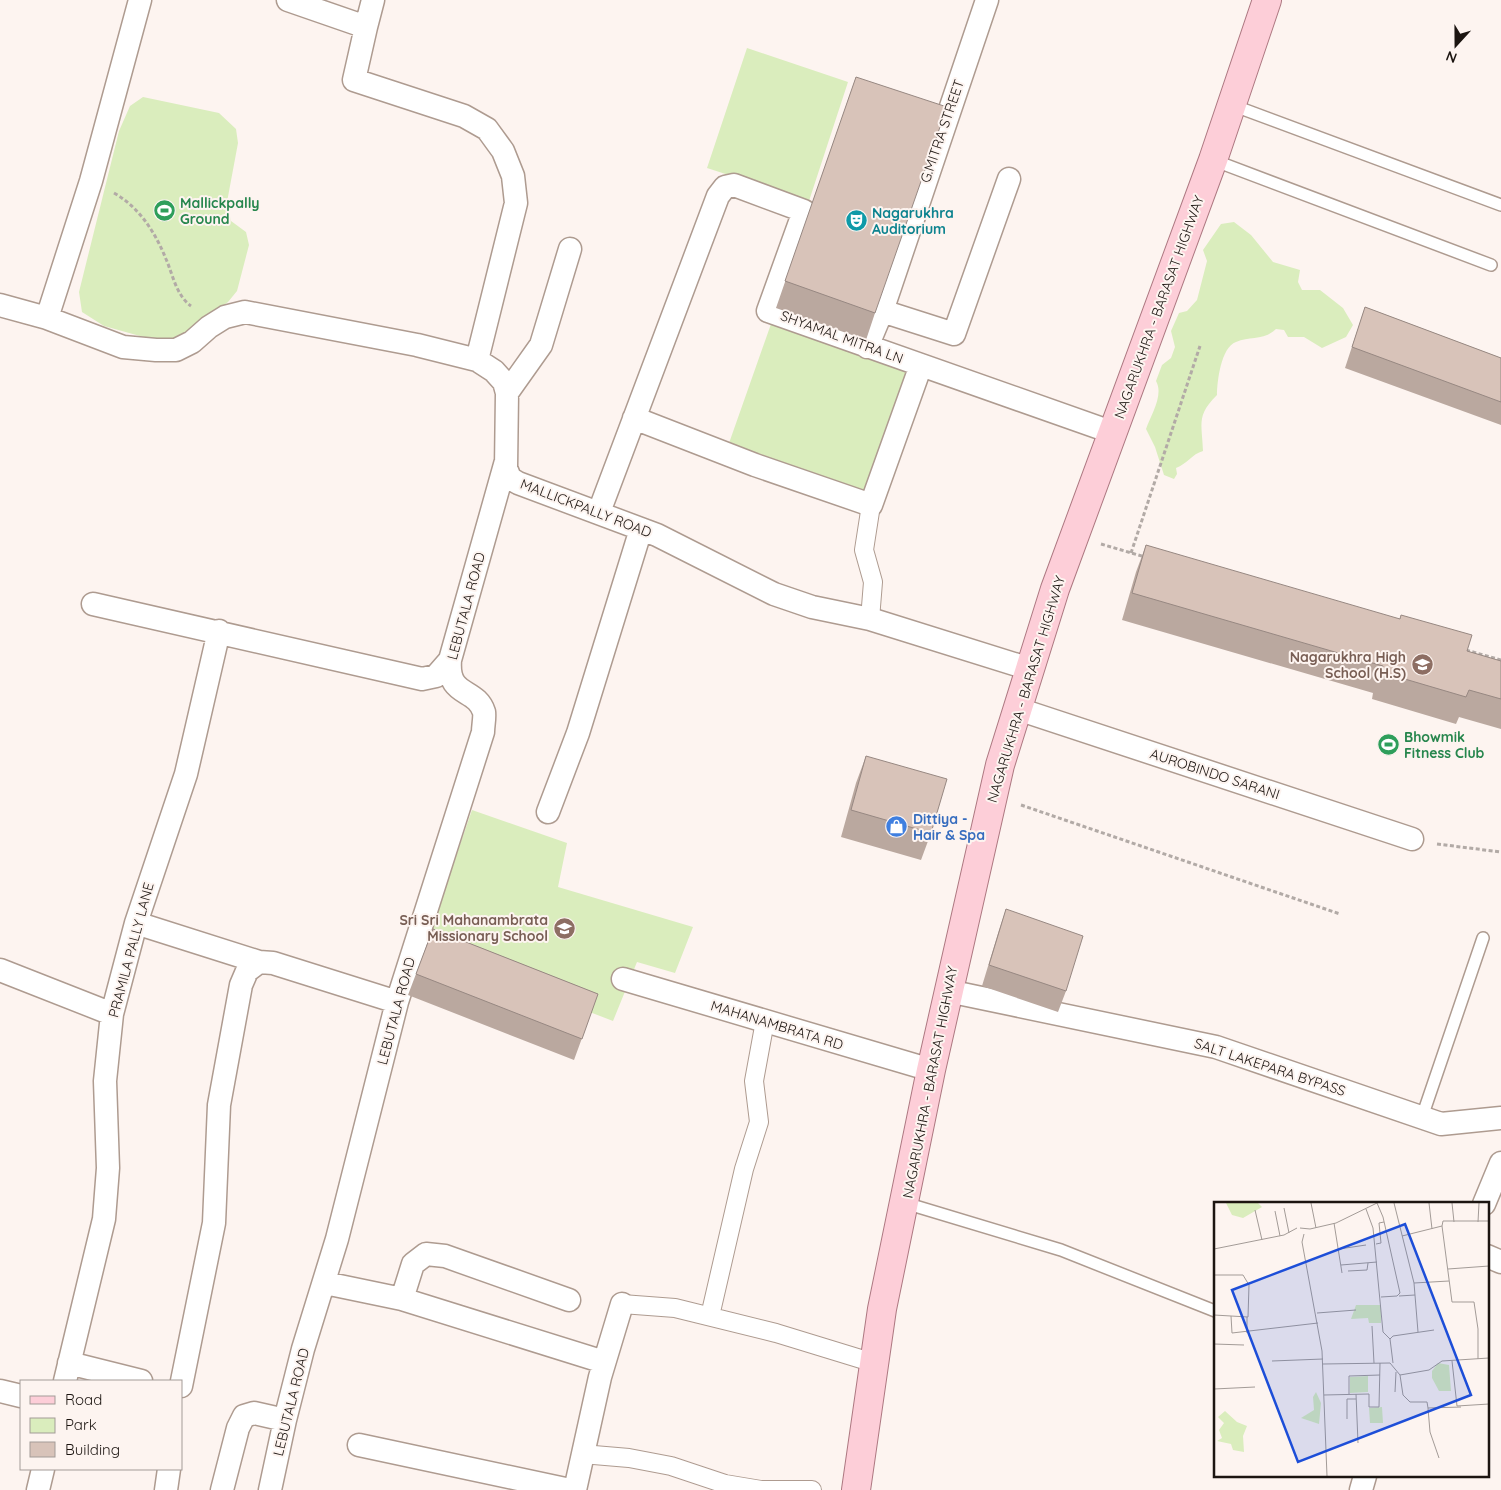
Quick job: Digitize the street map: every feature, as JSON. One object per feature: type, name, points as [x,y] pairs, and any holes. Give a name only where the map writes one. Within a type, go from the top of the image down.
[{"type":"main road","name":"NAGARUKHRA - BARASAT HIGHWAY","points":[[856,1490],[882,1309],[906,1203],[948,991],[993,795],[1030,669],[1075,536],[1232,106],[1267,0]]},
{"type":"street","points":[[47,318],[91,181],[140,0]]},
{"type":"street","points":[[288,0],[366,27]]},
{"type":"street","points":[[373,0],[354,80],[464,116],[487,129],[503,151],[513,176],[516,203],[477,360]]},
{"type":"street","name":"G.MITRA STREET","points":[[867,347],[882,311],[987,0]]},
{"type":"street","points":[[882,311],[954,334],[1009,179]]},
{"type":"street","name":"SHYAMAL MITRA LN","points":[[599,512],[718,196],[725,187],[734,184],[804,211],[768,311],[1114,433]]},
{"type":"street","points":[[507,393],[540,345],[570,249]]},
{"type":"street","points":[[0,305],[47,318],[123,347],[156,350],[176,350],[192,342],[209,327],[225,317],[244,312],[417,345],[477,360],[499,376],[504,382],[507,393]]},
{"type":"street","points":[[870,619],[873,582],[864,550],[871,505],[920,365]]},
{"type":"street","name":"MALLICKPALLY ROAD","points":[[507,393],[506,461],[510,478],[518,483],[641,529],[774,594],[812,607],[870,619],[1030,669]]},
{"type":"street","points":[[634,418],[756,465],[871,505]]},
{"type":"street","name":"LEBUTALA ROAD","points":[[270,1490],[303,1349],[326,1283],[396,1002],[483,732],[484,712],[476,702],[451,682],[449,672],[450,660],[506,461]]},
{"type":"street","points":[[548,812],[578,733],[641,529]]},
{"type":"street","points":[[93,604],[219,631],[422,679],[436,676],[450,660]]},
{"type":"street","name":"PRAMILA PALLY LANE","points":[[133,1380],[67,1372],[104,1219],[108,1168],[104,1081],[112,1014],[136,923],[186,774],[219,631]]},
{"type":"street","name":"AUROBINDO SARANI","points":[[1018,708],[1412,839]]},
{"type":"street","points":[[136,923],[259,962],[272,963],[396,1002]]},
{"type":"street","points":[[182,1381],[214,1223],[218,1105],[241,985],[247,971],[259,962]]},
{"type":"street","points":[[0,970],[112,1014]]},
{"type":"street","name":"MAHANAMBRATA RD","points":[[623,979],[931,1070]]},
{"type":"street","name":"SALT LAKEPARA BYPASS","points":[[948,991],[1216,1047],[1442,1124],[1501,1118]]},
{"type":"street","points":[[710,1316],[744,1169],[759,1122],[754,1081],[766,1021]]},
{"type":"street","points":[[1485,1202],[1501,1164]]},
{"type":"street","points":[[402,1299],[413,1264],[426,1254],[445,1256],[569,1300]]},
{"type":"street","points":[[1488,1256],[1501,1262]]},
{"type":"street","points":[[326,1283],[402,1299],[604,1362]]},
{"type":"street","points":[[575,1490],[604,1362],[622,1304],[675,1308],[710,1316],[776,1333],[874,1363]]},
{"type":"street","points":[[0,1391],[20,1396]]},
{"type":"street","points":[[222,1490],[238,1428],[244,1416],[254,1413],[285,1420]]},
{"type":"street","points":[[359,1445],[570,1490]]},
{"type":"street","points":[[582,1454],[629,1458],[671,1466],[725,1484],[761,1490],[812,1490]]},
{"type":"street","points":[[38,1490],[43,1470]]},
{"type":"street","points":[[166,1490],[169,1470]]},
{"type":"lane","points":[[1232,106],[1501,204]]},
{"type":"lane","points":[[1212,160],[1491,265]]},
{"type":"lane","points":[[1422,1117],[1483,938]]},
{"type":"lane","points":[[906,1203],[1061,1250],[1214,1312]]},
{"type":"path","points":[[91,181],[128,201],[154,230],[178,290],[189,305],[198,310],[225,317]]},
{"type":"path","points":[[1131,553],[1200,346]]},
{"type":"path","points":[[1075,536],[1149,558]]},
{"type":"path","points":[[1464,650],[1501,660]]},
{"type":"path","points":[[993,795],[1340,914]]},
{"type":"path","points":[[1412,839],[1501,852]]},
{"type":"green space","points":[[747,48],[848,82],[809,201],[707,168]]},
{"type":"green space","name":"Mallickpally Ground","points":[[143,97],[219,113],[236,129],[238,143],[227,202],[231,221],[246,232],[249,245],[237,291],[228,302],[179,337],[158,341],[104,326],[82,312],[79,292],[119,131],[130,106]]},
{"type":"green space","points":[[1234,222],[1251,235],[1273,262],[1300,270],[1298,282],[1302,290],[1320,290],[1343,308],[1353,325],[1346,337],[1322,348],[1304,337],[1288,337],[1284,330],[1276,329],[1262,337],[1241,340],[1231,345],[1223,358],[1217,395],[1210,402],[1203,415],[1201,427],[1203,451],[1176,468],[1177,474],[1174,479],[1164,475],[1155,447],[1146,429],[1158,399],[1159,392],[1156,381],[1162,365],[1171,358],[1175,347],[1171,331],[1179,313],[1187,311],[1197,300],[1207,261],[1203,250],[1221,224]]},
{"type":"green space","points":[[771,324],[909,373],[866,495],[728,446]]},
{"type":"green space","points":[[472,810],[567,843],[558,887],[693,927],[675,973],[637,962],[613,1021],[424,948]]},
{"type":"building","name":"Nagarukhra Auditorium","points":[[856,77],[947,107],[875,313],[785,281]]},
{"type":"building","points":[[1365,307],[1501,358],[1501,402],[1352,347]]},
{"type":"building","points":[[1146,545],[1400,619],[1401,615],[1472,635],[1467,651],[1501,661],[1501,699],[1469,690],[1466,697],[1381,672],[1383,666],[1132,593]]},
{"type":"building","points":[[866,756],[947,779],[931,833],[851,810]]},
{"type":"building","points":[[1006,909],[1083,936],[1066,991],[989,965]]},
{"type":"building","points":[[433,929],[598,994],[582,1039],[416,974]]},
{"type":"place","name":"Mallickpally Ground","points":[[164,211]]},
{"type":"place","name":"Nagarukhra Auditorium","points":[[856,221]]},
{"type":"place","name":"Nagarukhra High School (H.S)","points":[[1422,665]]},
{"type":"place","name":"Bhowmik Fitness Club","points":[[1388,745]]},
{"type":"place","name":"Dittiya - Hair & Spa","points":[[897,827]]},
{"type":"place","name":"Sri Sri Mahanambrata Missionary School","points":[[564,928]]}]
